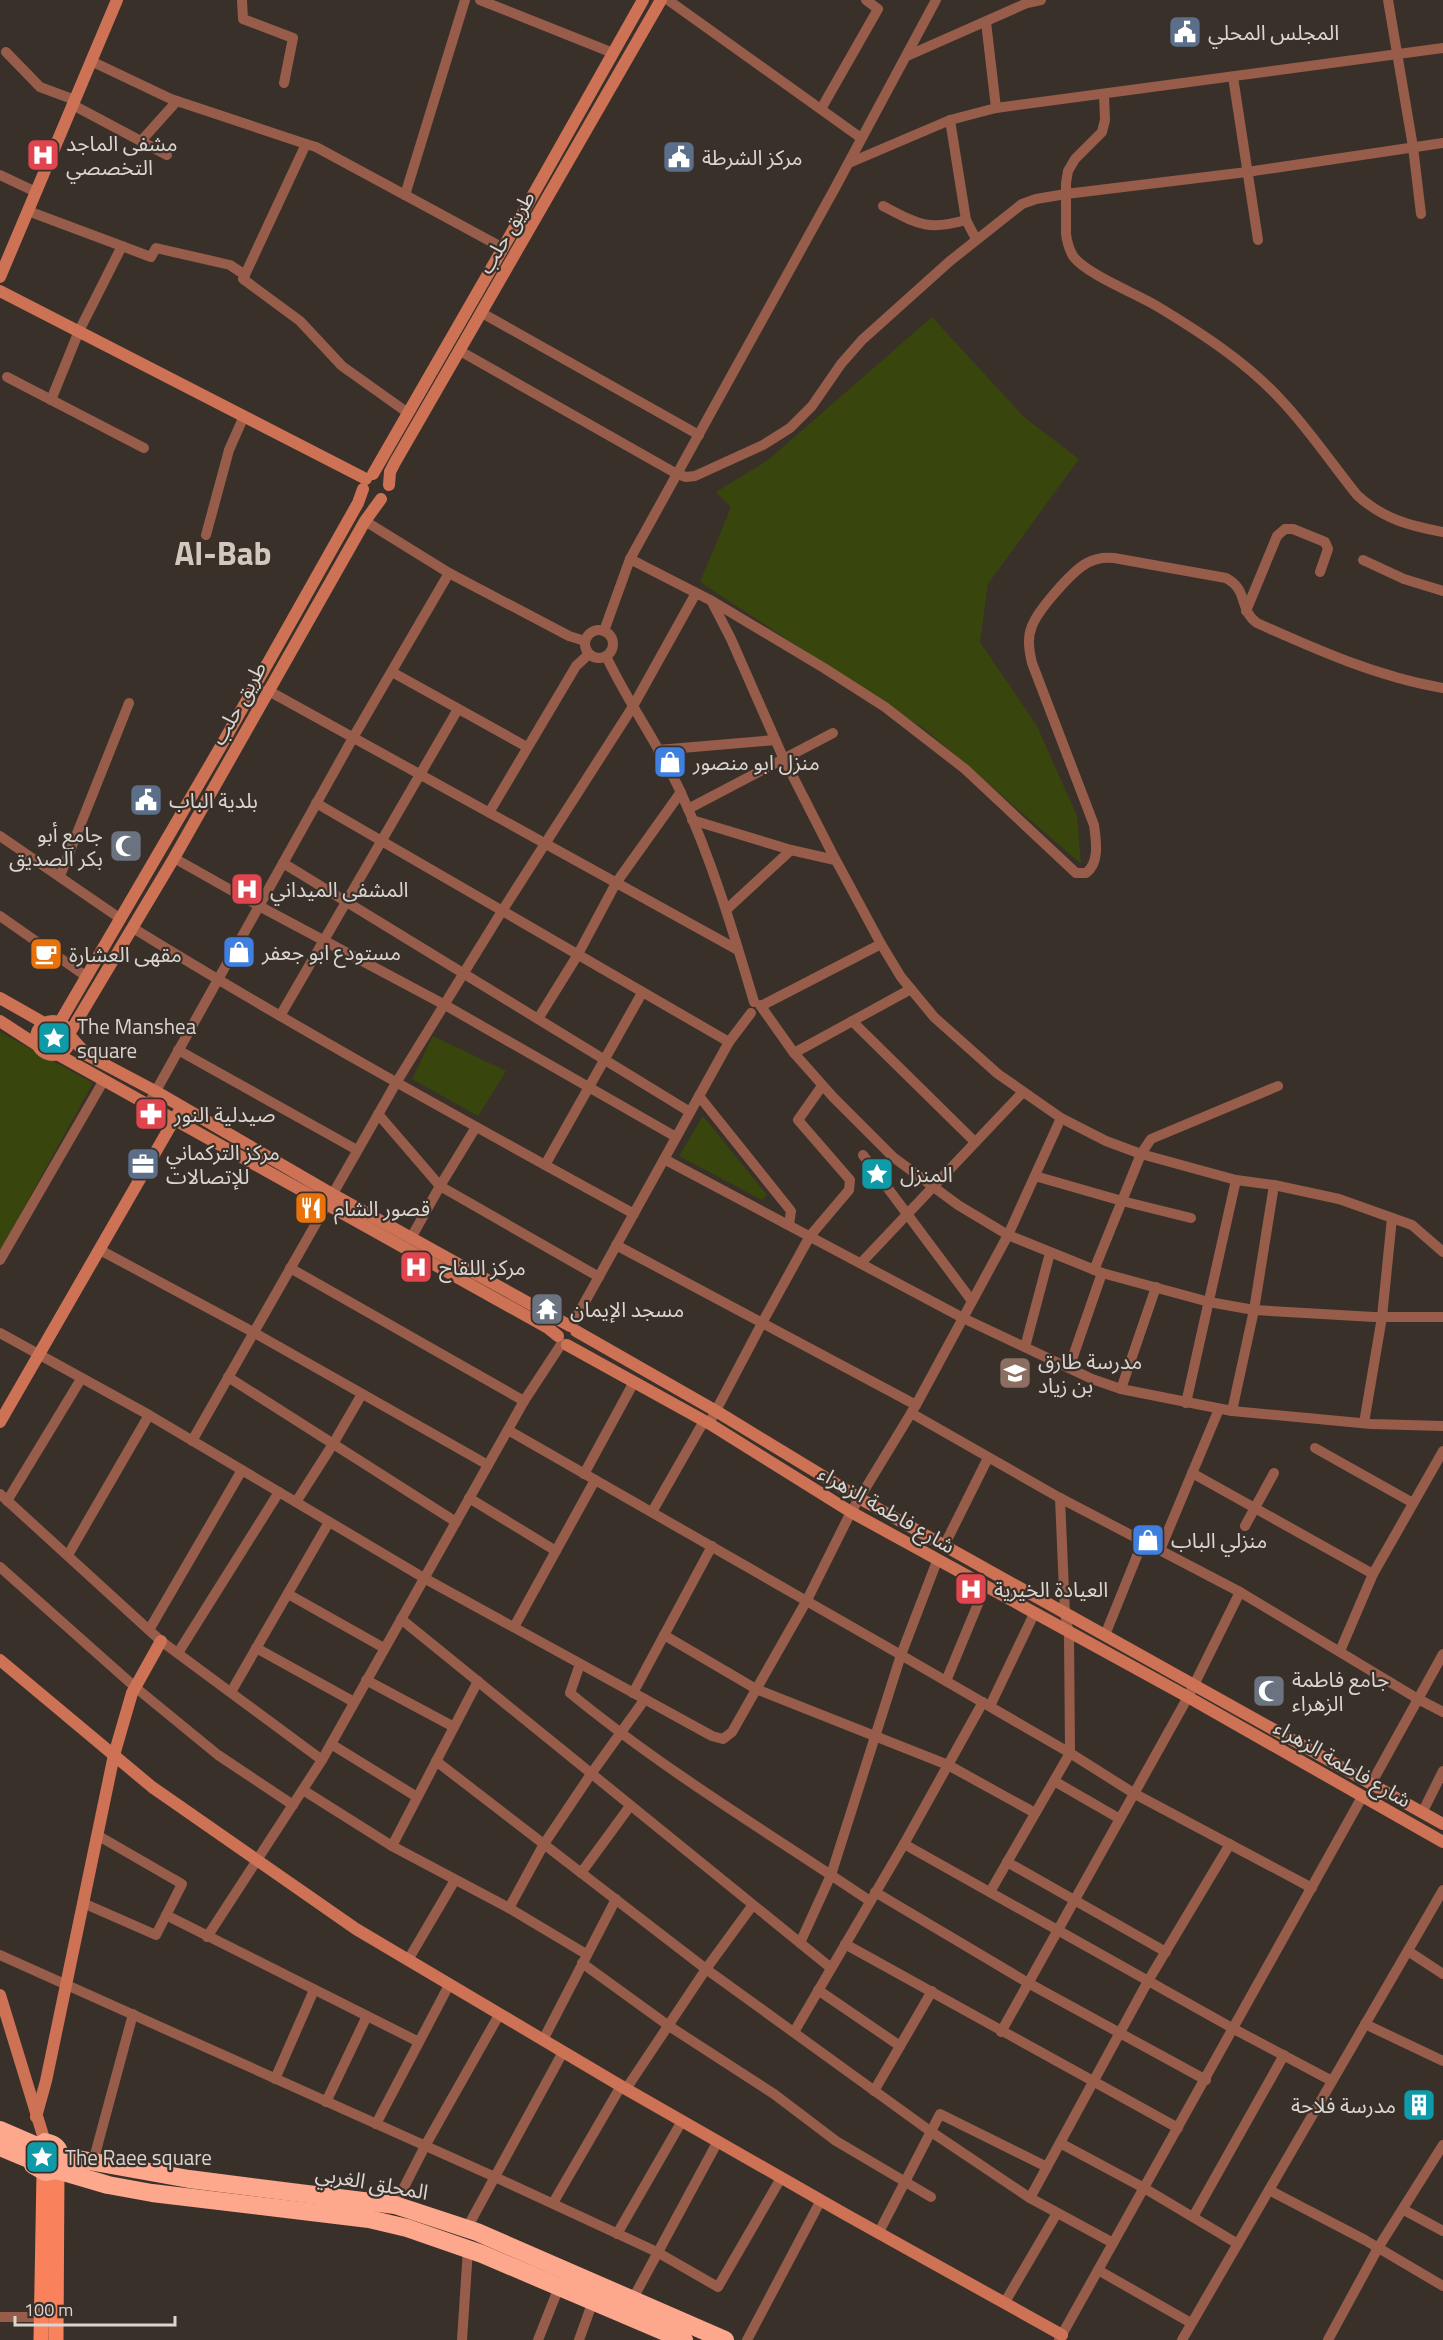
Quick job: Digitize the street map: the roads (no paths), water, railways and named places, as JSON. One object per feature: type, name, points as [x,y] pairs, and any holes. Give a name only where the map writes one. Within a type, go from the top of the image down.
[{"type":"highway","points":[[0,2130],[46,2158]]},
{"type":"highway","points":[[4,2153],[46,2158]]},
{"type":"highway","name":"المحلق الغربي","points":[[46,2158],[93,2162],[189,2179],[395,2205],[467,2228],[628,2308],[684,2340]]},
{"type":"highway","name":"المحلق الغربي","points":[[46,2158],[108,2185],[152,2193],[369,2219],[407,2228],[468,2249],[593,2301],[628,2308],[725,2340]]},
{"type":"main road","points":[[0,277],[117,0]]},
{"type":"main road","points":[[60,1022],[121,919],[358,503],[367,481],[503,248],[643,0]]},
{"type":"main road","name":"طريق حلب","points":[[389,485],[392,468],[661,0]]},
{"type":"main road","points":[[0,291],[367,481],[383,476],[389,485],[388,491],[381,499],[370,498],[367,481]]},
{"type":"main road","name":"طريق حلب","points":[[69,1035],[174,858],[267,690],[365,521],[381,499]]},
{"type":"main road","points":[[0,998],[44,1023]]},
{"type":"main road","points":[[0,1021],[37,1045],[45,1053],[57,1054],[65,1049],[69,1035],[60,1022],[44,1023],[36,1035],[37,1045]]},
{"type":"main road","name":"شارع فاطمة الزهراء","points":[[69,1035],[87,1055],[182,1107],[329,1199],[548,1328],[562,1341],[707,1422],[850,1512],[1069,1634],[1188,1697],[1443,1842]]},
{"type":"main road","name":"شارع فاطمة الزهراء","points":[[57,1054],[174,1120],[411,1238],[716,1411],[859,1498],[1443,1824]]},
{"type":"main road","points":[[0,1422],[182,1107]]},
{"type":"main road","points":[[562,1341],[572,1343],[576,1339],[572,1328]]},
{"type":"main road","points":[[36,2117],[46,2081],[114,1755],[135,1687],[161,1641]]},
{"type":"main road","points":[[0,1660],[152,1787],[356,1929],[624,2088],[1005,2302],[1064,2338]]},
{"type":"main road","points":[[1376,1804],[1384,1791]]},
{"type":"main road","points":[[0,1995],[46,2158],[56,2340]]},
{"type":"main road","points":[[41,2340],[46,2158]]},
{"type":"street","points":[[242,0],[243,19],[293,38],[284,83]]},
{"type":"street","points":[[405,195],[465,0]]},
{"type":"street","points":[[480,0],[613,53]]},
{"type":"street","points":[[668,0],[861,138]]},
{"type":"street","points":[[820,109],[878,9],[866,0]]},
{"type":"street","points":[[907,56],[986,22],[1026,1],[1041,0]]},
{"type":"street","points":[[1388,0],[1413,147],[1421,214]]},
{"type":"street","points":[[604,631],[630,559],[849,163],[934,1]]},
{"type":"street","points":[[986,22],[996,108]]},
{"type":"street","points":[[849,163],[950,120],[996,108],[1443,48]]},
{"type":"street","points":[[6,52],[40,87],[74,103],[167,155]]},
{"type":"street","points":[[91,61],[177,101],[316,147],[503,248]]},
{"type":"street","points":[[1233,77],[1258,240]]},
{"type":"street","points":[[1104,95],[1104,128],[1070,165],[1066,177],[1067,242],[1074,257],[1080,263],[1180,321],[1251,372],[1282,400],[1357,495],[1371,508],[1403,524],[1443,532]]},
{"type":"street","points":[[141,141],[177,101]]},
{"type":"street","points":[[950,120],[966,220],[975,239]]},
{"type":"street","points":[[460,351],[677,474],[686,477],[695,476],[763,444],[790,428],[812,406],[841,364],[862,340],[975,239],[1022,204],[1066,194],[1247,172],[1443,143]]},
{"type":"street","points":[[306,144],[243,279],[300,321],[342,366],[408,413]]},
{"type":"street","points":[[0,175],[36,192]]},
{"type":"street","points":[[884,206],[927,226],[945,226],[966,220]]},
{"type":"street","points":[[28,211],[151,257],[156,248],[177,252],[230,265],[245,275]]},
{"type":"street","points":[[51,400],[79,331],[122,246]]},
{"type":"street","points":[[482,313],[699,435]]},
{"type":"street","points":[[7,377],[144,448]]},
{"type":"street","points":[[206,535],[229,450],[244,416]]},
{"type":"street","points":[[365,521],[449,573],[568,636],[585,640]]},
{"type":"street","points":[[1246,611],[1277,536],[1285,529],[1293,529],[1325,542],[1328,549],[1320,572]]},
{"type":"street","points":[[630,559],[712,602],[855,687],[915,728],[989,790],[1067,867],[1081,874],[1089,871],[1094,861],[1094,825],[1030,656],[1029,636],[1040,612],[1082,566],[1094,560],[1107,558],[1226,578],[1241,590],[1246,611],[1257,623],[1331,655],[1415,683],[1443,688]]},
{"type":"street","points":[[1363,560],[1404,579],[1443,591]]},
{"type":"street","points":[[148,1105],[316,803],[449,573]]},
{"type":"street","points":[[192,1441],[396,1083],[502,911],[632,708],[696,593]]},
{"type":"street","points":[[712,602],[731,639],[775,740],[881,944],[911,989],[934,1017],[998,1074],[1061,1118],[1106,1142],[1236,1180],[1274,1185],[1339,1199],[1412,1226],[1443,1252]]},
{"type":"street","points":[[585,640],[591,633],[604,631]]},
{"type":"street","points":[[585,640],[589,654],[597,658],[606,656],[612,650],[613,641],[604,631]]},
{"type":"street","points":[[490,811],[576,666],[589,654]]},
{"type":"street","points":[[606,656],[632,708],[681,792],[726,910],[757,1006],[822,1086],[892,1157],[958,1205],[1008,1235],[1098,1271],[1209,1302],[1254,1310],[1382,1317],[1443,1317]]},
{"type":"street","points":[[392,672],[527,747]]},
{"type":"street","points":[[267,690],[490,811],[738,950]]},
{"type":"street","points":[[60,876],[129,703]]},
{"type":"street","points":[[280,1016],[458,709]]},
{"type":"street","points":[[690,815],[784,758],[833,734]]},
{"type":"street","points":[[658,750],[775,740]]},
{"type":"street","points":[[538,1019],[577,956],[616,883],[681,792]]},
{"type":"street","points":[[316,803],[729,1042]]},
{"type":"street","points":[[690,815],[791,850],[836,861]]},
{"type":"street","points":[[0,836],[121,919]]},
{"type":"street","points":[[726,910],[791,850]]},
{"type":"street","points":[[174,858],[445,1005],[676,1137]]},
{"type":"street","points":[[283,863],[690,1112]]},
{"type":"street","points":[[0,916],[87,977]]},
{"type":"street","points":[[133,928],[396,1083],[634,1214]]},
{"type":"street","points":[[572,1328],[729,1042],[757,1006],[881,944]]},
{"type":"street","points":[[794,1053],[911,989]]},
{"type":"street","points":[[545,1165],[642,993]]},
{"type":"street","points":[[852,1021],[975,1142]]},
{"type":"street","points":[[178,1050],[357,1150]]},
{"type":"street","points":[[0,1260],[104,1080]]},
{"type":"street","points":[[652,1512],[716,1411],[810,1236],[849,1190],[850,1180],[798,1120],[822,1086]]},
{"type":"street","points":[[1069,1368],[1122,1201],[1151,1139],[1278,1086]]},
{"type":"street","points":[[861,1263],[1023,1092]]},
{"type":"street","points":[[699,1096],[791,1211],[789,1225]]},
{"type":"street","points":[[378,1114],[440,1186],[599,1277]]},
{"type":"street","points":[[0,1333],[149,1415],[424,1578],[712,1736],[723,1739],[732,1732],[807,1600],[850,1512],[914,1409],[1008,1235],[1061,1118]]},
{"type":"street","points":[[411,1238],[476,1127]]},
{"type":"street","points":[[862,1155],[972,1301]]},
{"type":"street","points":[[664,1159],[963,1318],[1092,1379],[1121,1389],[1232,1411],[1364,1423],[1443,1426]]},
{"type":"street","points":[[1035,1176],[1191,1218]]},
{"type":"street","points":[[1186,1403],[1236,1180]]},
{"type":"street","points":[[1232,1411],[1254,1310],[1274,1185]]},
{"type":"street","points":[[1364,1423],[1382,1317],[1392,1218]]},
{"type":"street","points":[[616,1245],[762,1323],[914,1409],[988,1458],[1240,1592],[1443,1712]]},
{"type":"street","points":[[100,1250],[253,1332],[488,1465]]},
{"type":"street","points":[[1025,1347],[1050,1253]]},
{"type":"street","points":[[290,1269],[524,1401]]},
{"type":"street","points":[[1121,1389],[1156,1287]]},
{"type":"street","points":[[207,1937],[322,1761],[524,1401],[562,1341]]},
{"type":"street","points":[[228,1377],[456,1522]]},
{"type":"street","points":[[81,1379],[4,1497],[161,1641],[322,1761]]},
{"type":"street","points":[[584,1474],[634,1382]]},
{"type":"street","points":[[296,1502],[362,1394]]},
{"type":"street","points":[[1160,1550],[1219,1409]]},
{"type":"street","points":[[68,1555],[149,1415]]},
{"type":"street","points":[[508,1430],[901,1654],[1070,1753],[1135,1794],[1312,1888]]},
{"type":"street","points":[[1315,1448],[1413,1503]]},
{"type":"street","points":[[1340,1652],[1373,1574],[1443,1451]]},
{"type":"street","points":[[944,1546],[988,1458]]},
{"type":"street","points":[[149,1630],[242,1470]]},
{"type":"street","points":[[1192,1473],[1373,1574]]},
{"type":"street","points":[[1245,1526],[1274,1473]]},
{"type":"street","points":[[514,1627],[595,1480]]},
{"type":"street","points":[[178,1653],[279,1492]]},
{"type":"street","points":[[469,1498],[556,1551]]},
{"type":"street","points":[[990,1892],[1070,1753],[1069,1634],[1065,1614],[1060,1498]]},
{"type":"street","points":[[231,1692],[329,1522]]},
{"type":"street","points":[[1105,1635],[1143,1541]]},
{"type":"street","points":[[633,1693],[712,1546]]},
{"type":"street","points":[[800,1943],[831,1875],[901,1654],[937,1561]]},
{"type":"street","points":[[0,1567],[135,1687],[218,1755],[293,1805]]},
{"type":"street","points":[[946,1681],[985,1587]]},
{"type":"street","points":[[1001,2032],[1030,1984],[1188,1697],[1240,1592]]},
{"type":"street","points":[[288,1594],[384,1648]]},
{"type":"street","points":[[794,2032],[948,1765],[986,1704],[1034,1614]]},
{"type":"street","points":[[401,1618],[831,1968]]},
{"type":"street","points":[[664,1635],[756,1689],[948,1765],[1035,1813]]},
{"type":"street","points":[[256,1648],[354,1702]]},
{"type":"street","points":[[1371,1784],[1443,1654]]},
{"type":"street","points":[[580,1664],[570,1693],[621,1735],[744,1819],[831,1875],[1206,2080]]},
{"type":"street","points":[[366,1680],[454,1726]]},
{"type":"street","points":[[392,1846],[478,1681]]},
{"type":"street","points":[[509,1908],[544,1844],[591,1773],[621,1735],[645,1699]]},
{"type":"street","points":[[331,1744],[417,1797]]},
{"type":"street","points":[[436,1761],[706,1969],[930,2132],[1030,2198],[1113,2243]]},
{"type":"street","points":[[1422,1813],[1443,1771]]},
{"type":"street","points":[[1054,1781],[1120,1819]]},
{"type":"street","points":[[303,1790],[392,1846],[509,1908],[584,1958],[669,2026],[774,2094],[836,2141],[931,2197]]},
{"type":"street","points":[[1064,2338],[1098,2270],[1362,1797]]},
{"type":"street","points":[[581,1873],[630,1806]]},
{"type":"street","points":[[83,1903],[156,1935],[182,1884],[97,1835]]},
{"type":"street","points":[[904,1844],[1234,2029],[1332,2081]]},
{"type":"street","points":[[1030,2198],[1148,1981],[1230,1844]]},
{"type":"street","points":[[1007,1862],[1166,1952]]},
{"type":"street","points":[[408,1960],[455,1880]]},
{"type":"street","points":[[1182,2340],[1443,1890]]},
{"type":"street","points":[[543,2040],[615,1899]]},
{"type":"street","points":[[553,2203],[624,2088],[752,1906]]},
{"type":"street","points":[[166,1916],[419,2042]]},
{"type":"street","points":[[845,1944],[1178,2128]]},
{"type":"street","points":[[1408,1951],[1443,1974]]},
{"type":"street","points":[[0,1955],[495,2176],[657,2252],[718,2287],[781,2178]]},
{"type":"street","points":[[376,2124],[449,1985]]},
{"type":"street","points":[[275,2079],[314,1990]]},
{"type":"street","points":[[818,1990],[900,2046]]},
{"type":"street","points":[[874,2091],[932,1991]]},
{"type":"street","points":[[93,2162],[133,2014]]},
{"type":"street","points":[[395,2205],[424,2146],[499,2014]]},
{"type":"street","points":[[327,2102],[367,2016]]},
{"type":"street","points":[[1365,2024],[1443,2061]]},
{"type":"street","points":[[467,2228],[563,2052]]},
{"type":"street","points":[[1193,2217],[1284,2055]]},
{"type":"street","points":[[879,2232],[940,2114],[1047,2167]]},
{"type":"street","points":[[617,2234],[682,2121]]},
{"type":"street","points":[[628,2308],[718,2141]]},
{"type":"street","points":[[1060,2143],[1144,2188],[1238,2244]]},
{"type":"street","points":[[1328,2340],[1378,2248],[1442,2151]]},
{"type":"street","points":[[1269,2190],[1378,2248],[1443,2286]]},
{"type":"street","points":[[747,2340],[820,2200]]},
{"type":"street","points":[[1404,2210],[1443,2231]]},
{"type":"street","points":[[1005,2302],[1058,2213]]},
{"type":"street","points":[[462,2340],[468,2249]]},
{"type":"street","points":[[1098,2270],[1191,2323]]},
{"type":"street","points":[[538,2340],[559,2287]]},
{"type":"street","points":[[579,2340],[593,2301]]},
{"type":"street","points":[[0,2317],[41,2317]]},
{"type":"place","name":"المجلس المحلي","points":[[1185,32]]},
{"type":"place","name":"مشفى الماجد التخصصي","points":[[43,155]]},
{"type":"place","name":"مركز الشرطة","points":[[679,157]]},
{"type":"place","name":"منزل ابو منصور","points":[[670,762]]},
{"type":"place","name":"بلدية الباب","points":[[146,800]]},
{"type":"place","name":"جامع أبو بكر الصديق","points":[[126,846]]},
{"type":"place","name":"المشفى الميداني","points":[[247,889]]},
{"type":"place","name":"مستودع ابو جعفر","points":[[239,952]]},
{"type":"place","name":"مقهى العشارة","points":[[46,954]]},
{"type":"place","name":"The Manshea square","points":[[54,1038]]},
{"type":"place","name":"صيدلية النور","points":[[151,1114]]},
{"type":"place","name":"مركز التركماني للإتصالات","points":[[143,1164]]},
{"type":"place","name":"المنزل","points":[[877,1174]]},
{"type":"place","name":"قصور الشام","points":[[311,1208]]},
{"type":"place","name":"مركز اللقاح","points":[[416,1267]]},
{"type":"place","name":"مسجد الإيمان","points":[[547,1309]]},
{"type":"place","name":"مدرسة طارق بن زياد","points":[[1015,1373]]},
{"type":"place","name":"منزلي الباب","points":[[1148,1540]]},
{"type":"place","name":"العيادة الخيرية","points":[[971,1589]]},
{"type":"place","name":"جامع فاطمة الزهراء","points":[[1269,1691]]},
{"type":"place","name":"مدرسة فلاحة","points":[[1419,2105]]},
{"type":"place","name":"The Raee square","points":[[42,2157]]},
{"type":"district","name":"Al-Bab","points":[[223,553]]}]
